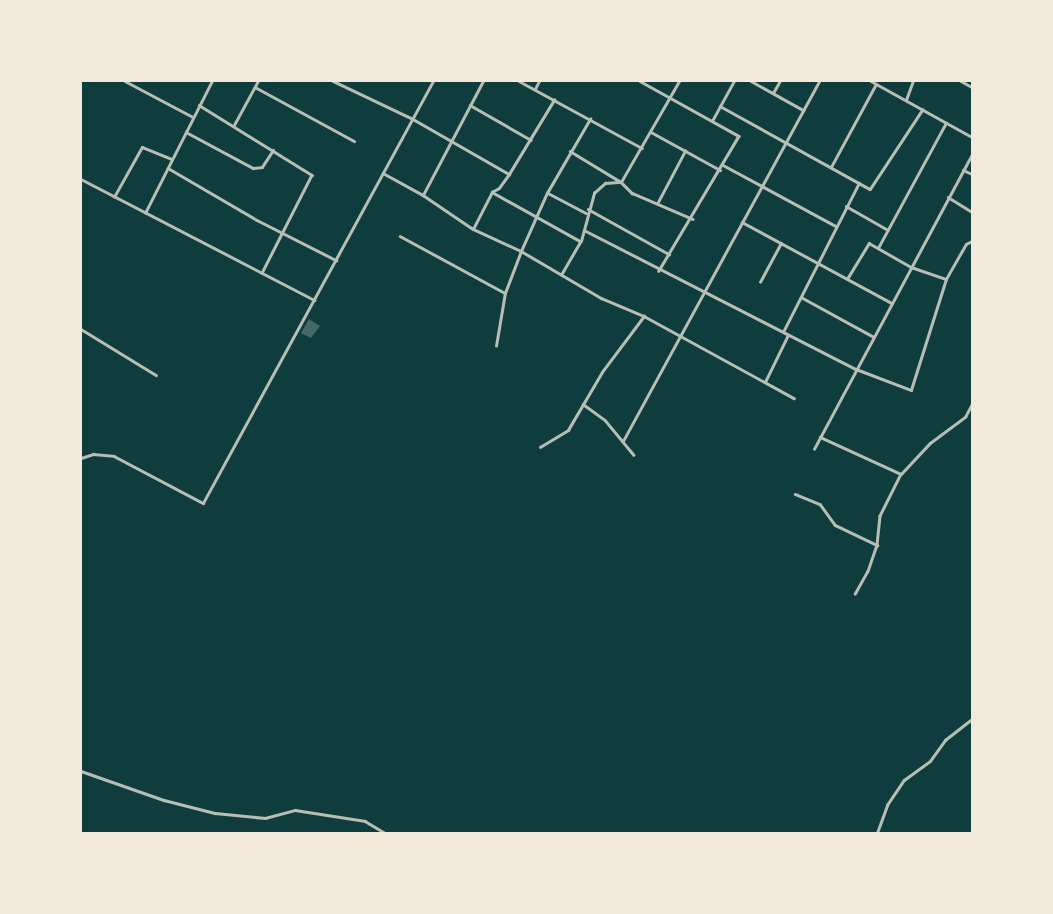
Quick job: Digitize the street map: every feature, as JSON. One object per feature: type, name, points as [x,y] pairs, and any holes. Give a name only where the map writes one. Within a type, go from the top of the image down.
[{"type":"street","points":[[125,81],[193,117]]},
{"type":"street","points":[[145,213],[212,81]]},
{"type":"street","points":[[234,125],[258,81]]},
{"type":"street","points":[[333,81],[413,119],[509,174]]},
{"type":"street","points":[[81,458],[93,454],[114,456],[203,503],[434,81]]},
{"type":"street","points":[[423,195],[483,81]]},
{"type":"street","points":[[519,81],[642,148]]},
{"type":"street","points":[[535,89],[539,81]]},
{"type":"street","points":[[640,81],[739,136],[692,219],[659,271]]},
{"type":"street","points":[[621,182],[679,81]]},
{"type":"street","points":[[712,121],[734,81]]},
{"type":"street","points":[[752,81],[803,110]]},
{"type":"street","points":[[773,93],[780,81]]},
{"type":"street","points":[[623,441],[819,81]]},
{"type":"street","points":[[871,81],[972,137]]},
{"type":"street","points":[[906,100],[914,81]]},
{"type":"street","points":[[962,81],[972,87]]},
{"type":"street","points":[[831,167],[876,84]]},
{"type":"street","points":[[255,87],[354,141]]},
{"type":"street","points":[[473,229],[492,192],[499,188],[509,174],[554,100]]},
{"type":"street","points":[[199,105],[307,171],[312,178],[262,273]]},
{"type":"street","points":[[470,105],[531,140]]},
{"type":"street","points":[[720,106],[870,189],[922,110]]},
{"type":"street","points":[[496,346],[505,293],[537,214],[570,150],[590,120]]},
{"type":"street","points":[[878,248],[946,123]]},
{"type":"street","points":[[186,132],[252,168],[262,167],[273,150]]},
{"type":"street","points":[[651,132],[720,170]]},
{"type":"street","points":[[114,197],[142,147],[172,159]]},
{"type":"street","points":[[570,150],[621,182],[632,193],[692,219]]},
{"type":"street","points":[[658,203],[685,151]]},
{"type":"street","points":[[814,449],[972,154]]},
{"type":"street","points":[[723,165],[836,226]]},
{"type":"street","points":[[168,168],[283,233],[336,260]]},
{"type":"street","points":[[963,170],[972,174]]},
{"type":"street","points":[[384,173],[423,195],[473,229],[522,251],[601,298],[644,316],[794,398]]},
{"type":"street","points":[[81,179],[314,300]]},
{"type":"street","points":[[561,275],[581,241],[586,213],[594,193],[605,182],[621,182]]},
{"type":"street","points":[[783,332],[859,183]]},
{"type":"street","points":[[492,192],[537,214],[581,241]]},
{"type":"street","points":[[547,193],[586,213]]},
{"type":"street","points":[[948,197],[972,212]]},
{"type":"street","points":[[846,206],[888,230]]},
{"type":"street","points":[[588,209],[669,254]]},
{"type":"street","points":[[742,222],[892,303]]},
{"type":"street","points":[[584,230],[659,271],[856,370],[911,390],[946,279],[966,244],[972,241]]},
{"type":"street","points":[[400,236],[505,293]]},
{"type":"street","points":[[760,282],[781,243]]},
{"type":"street","points":[[847,279],[869,243],[911,267],[946,279]]},
{"type":"street","points":[[801,297],[874,337]]},
{"type":"street","points":[[540,447],[568,430],[602,372],[644,316]]},
{"type":"street","points":[[81,329],[156,375]]},
{"type":"street","points":[[765,382],[788,335]]},
{"type":"street","points":[[583,404],[605,420],[634,455]]},
{"type":"street","points":[[855,594],[868,571],[877,545],[880,516],[900,474],[930,443],[965,417],[972,404]]},
{"type":"street","points":[[820,437],[900,474]]},
{"type":"street","points":[[795,494],[820,504],[835,525],[877,545]]},
{"type":"street","points":[[877,833],[888,806],[904,780],[930,761],[945,740],[972,719]]},
{"type":"street","points":[[81,771],[164,800],[215,813],[265,818],[294,810],[365,821],[385,833]]},
{"type":"building","points":[[309,319],[320,326],[311,338],[301,333]]}]
